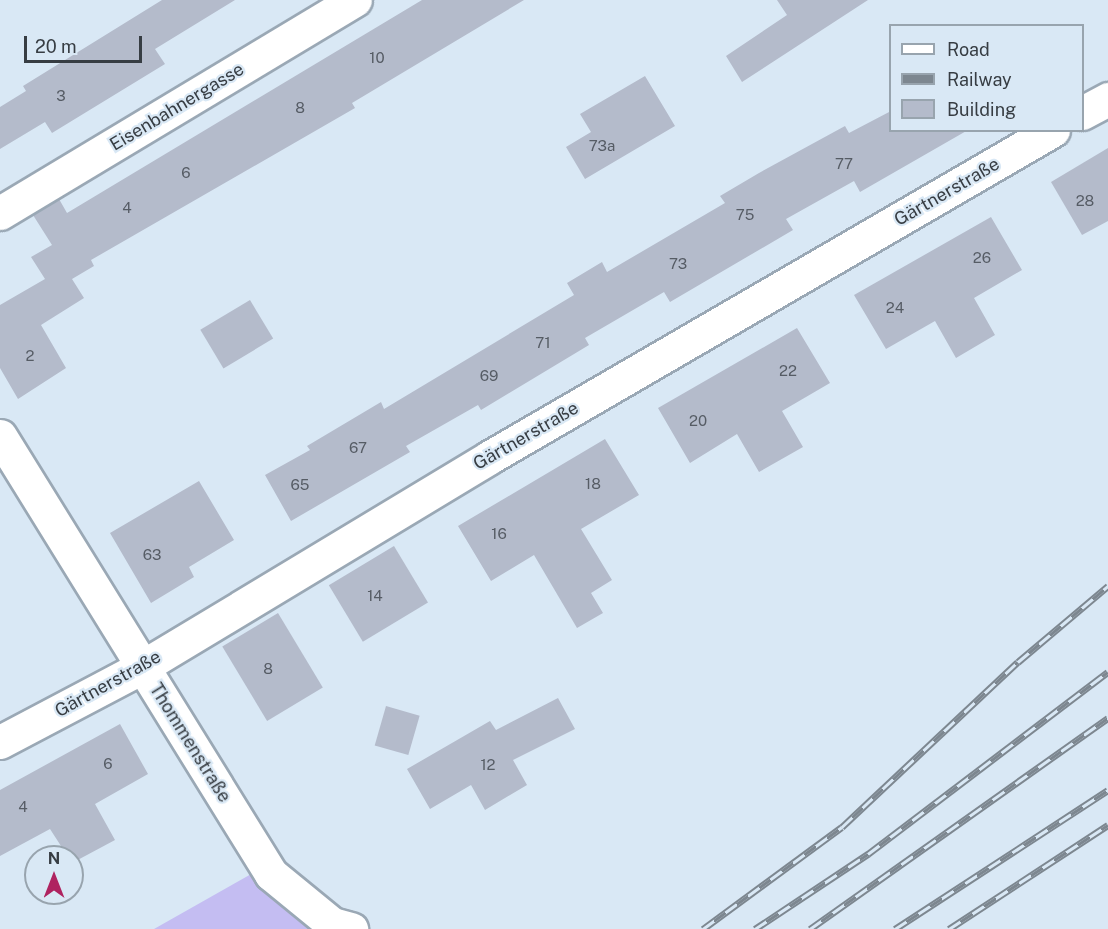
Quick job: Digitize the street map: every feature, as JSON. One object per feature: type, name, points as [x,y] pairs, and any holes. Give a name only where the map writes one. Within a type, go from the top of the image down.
[{"type":"street","name":"Eisenbahnergasse","points":[[0,213],[355,0]]},
{"type":"street","points":[[1084,112],[1108,99]]},
{"type":"street","name":"Gärtnerstraße","points":[[0,742],[142,667],[490,457],[1050,132]]},
{"type":"street","name":"Thommenstraße","points":[[0,436],[271,874],[332,924],[351,929]]},
{"type":"shaded area","points":[[253,873],[309,927],[318,929],[154,929]]},
{"type":"building","points":[[162,0],[235,0],[155,49],[165,64],[52,133],[45,122],[0,149],[0,107],[26,91],[23,86]]},
{"type":"building","points":[[422,0],[524,0],[352,103],[355,108],[91,260],[94,266],[72,279],[84,298],[41,325],[66,368],[18,399],[0,368],[0,305],[45,279],[31,257],[52,245],[33,215],[59,199],[67,213]]},
{"type":"building","points":[[777,0],[868,0],[742,82],[726,56],[787,15]]},
{"type":"building","points":[[645,76],[675,126],[585,179],[566,147],[591,132],[580,114]]},
{"type":"building","points":[[889,112],[889,132],[965,132],[860,192],[854,181],[786,219],[793,230],[670,302],[664,292],[585,338],[589,345],[481,410],[478,405],[406,446],[410,452],[291,521],[265,475],[310,450],[307,446],[381,402],[384,409],[574,295],[567,283],[602,262],[607,272],[725,203],[720,196],[759,173],[845,126],[849,133]]},
{"type":"building","points":[[1108,148],[1108,221],[1082,235],[1051,182]]},
{"type":"building","points":[[991,217],[1022,270],[974,298],[995,335],[956,358],[935,321],[886,349],[854,295]]},
{"type":"building","points":[[250,300],[273,339],[223,368],[200,330]]},
{"type":"building","points":[[797,328],[830,383],[782,411],[803,447],[759,472],[737,434],[690,463],[658,408]]},
{"type":"building","points":[[605,439],[639,495],[581,529],[612,580],[591,593],[603,613],[577,628],[534,555],[491,581],[458,526]]},
{"type":"building","points":[[199,481],[234,540],[189,567],[194,577],[151,603],[110,533]]},
{"type":"building","points":[[394,546],[428,603],[363,642],[329,585]]},
{"type":"building","points":[[278,613],[323,688],[267,721],[222,646]]},
{"type":"building","points":[[558,698],[575,729],[513,760],[527,785],[485,810],[471,785],[430,809],[407,769],[490,721],[496,730]]},
{"type":"building","points":[[386,706],[420,716],[408,755],[375,745]]},
{"type":"building","points":[[120,724],[148,774],[95,804],[115,840],[84,857],[84,845],[60,845],[50,829],[0,856],[0,790]]},
{"type":"railway","points":[[703,929],[842,827],[1018,662],[1108,586]]},
{"type":"railway","points":[[755,929],[868,854],[1108,672]]},
{"type":"railway","points":[[810,929],[1108,718]]},
{"type":"railway","points":[[895,929],[1108,790]]},
{"type":"railway","points":[[949,929],[1108,825]]}]
